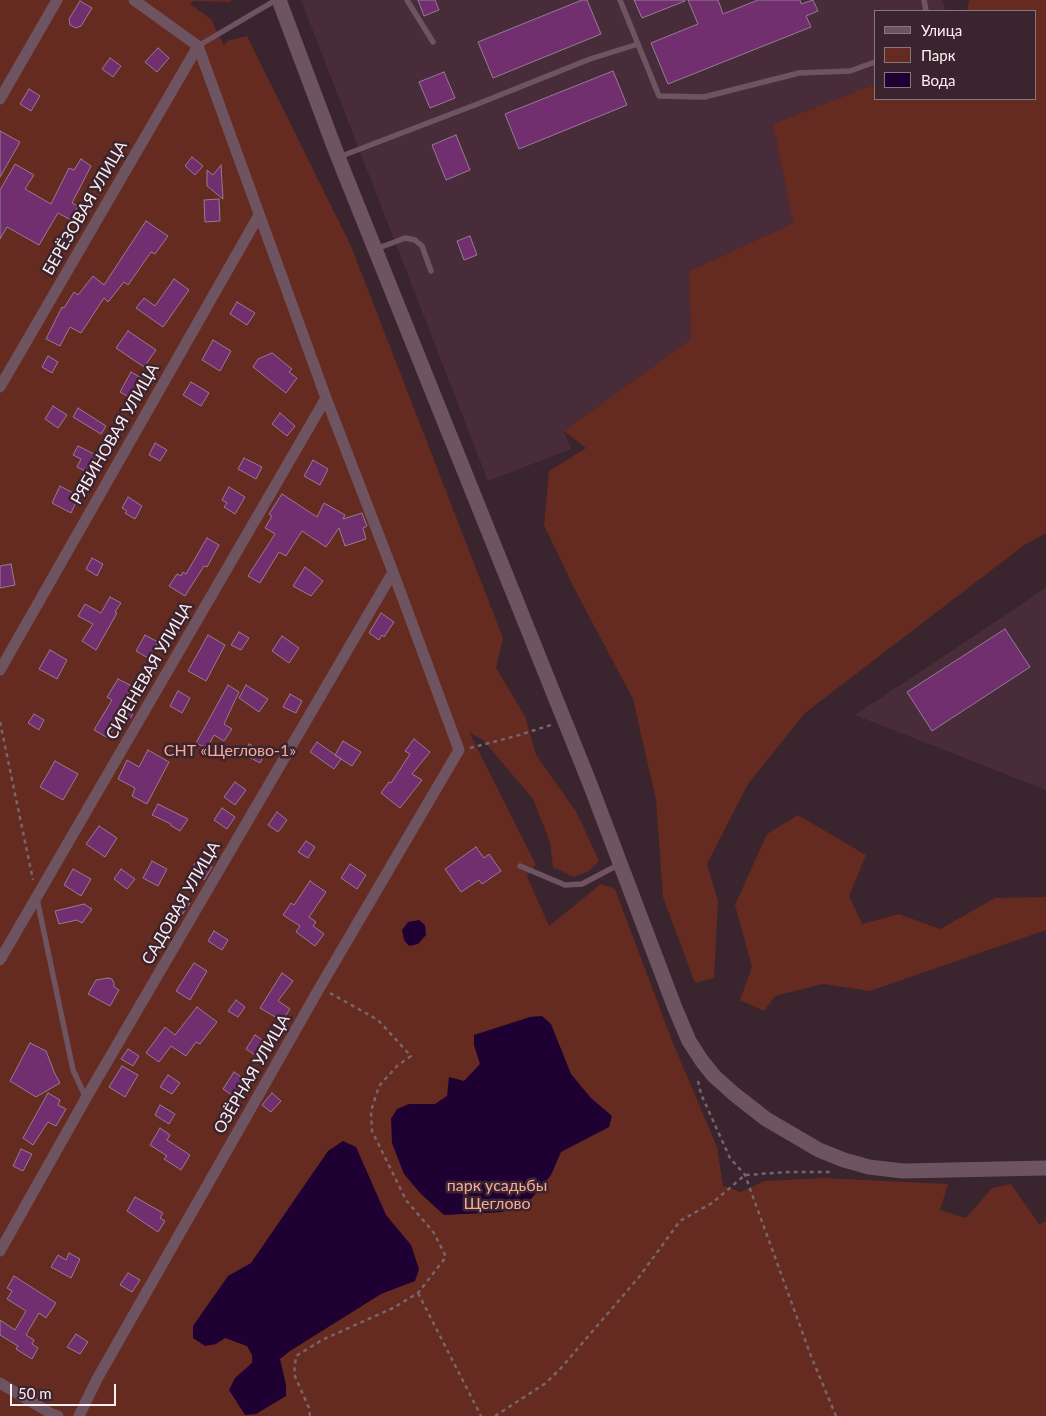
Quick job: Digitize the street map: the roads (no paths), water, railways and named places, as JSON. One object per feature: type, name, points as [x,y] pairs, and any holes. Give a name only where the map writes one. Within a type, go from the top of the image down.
[{"type":"main road","points":[[280,0],[338,157],[564,721],[674,1008],[702,1061],[714,1076],[766,1119],[819,1150],[844,1160],[869,1167],[903,1172],[1046,1168]]},
{"type":"street","points":[[0,99],[57,0]]},
{"type":"street","points":[[134,0],[198,46],[326,398],[393,572]]},
{"type":"street","name":"БЕРЁЗОВАЯ УЛИЦА","points":[[0,387],[198,46]]},
{"type":"street","name":"РЯБИНОВАЯ УЛИЦА","points":[[0,670],[259,214]]},
{"type":"street","name":"СИРЕНЕВАЯ УЛИЦА","points":[[0,960],[326,398]]},
{"type":"street","name":"ОЗЁРНАЯ УЛИЦА","points":[[79,1416],[97,1379],[320,987],[459,750],[393,572]]},
{"type":"street","name":"САДОВАЯ УЛИЦА","points":[[0,1251],[86,1098],[393,572]]},
{"type":"street","points":[[0,1383],[58,1416]]},
{"type":"lane","points":[[198,46],[276,0]]},
{"type":"lane","points":[[407,0],[433,42]]},
{"type":"lane","points":[[620,0],[659,96],[704,97],[800,73],[850,71],[874,62]]},
{"type":"lane","points":[[338,157],[590,59],[638,44]]},
{"type":"lane","points":[[375,249],[405,238],[415,240],[422,246],[431,271]]},
{"type":"lane","points":[[520,866],[565,885],[582,884],[619,864]]},
{"type":"lane","points":[[36,897],[73,1070],[86,1098]]},
{"type":"water","points":[[419,920],[425,925],[426,935],[418,944],[409,946],[404,940],[402,930],[408,922]]},
{"type":"water","points":[[542,1016],[551,1024],[571,1074],[591,1098],[612,1116],[609,1127],[561,1152],[551,1175],[531,1199],[503,1212],[444,1215],[421,1194],[404,1174],[392,1143],[391,1119],[397,1109],[409,1104],[435,1104],[447,1096],[449,1077],[464,1081],[480,1064],[474,1045],[474,1035],[530,1017]]},
{"type":"water","points":[[343,1141],[356,1147],[386,1215],[411,1245],[419,1269],[415,1281],[381,1294],[290,1351],[280,1359],[286,1385],[286,1396],[256,1414],[245,1415],[229,1390],[235,1378],[252,1363],[252,1355],[247,1346],[225,1338],[216,1344],[205,1346],[193,1338],[193,1326],[228,1276],[251,1263],[328,1151]]},
{"type":"park label","name":"СНТ «Щеглово-1»","points":[[230,751]]},
{"type":"park label","name":"парк усадьбы Щеглово","points":[[497,1195]]}]
